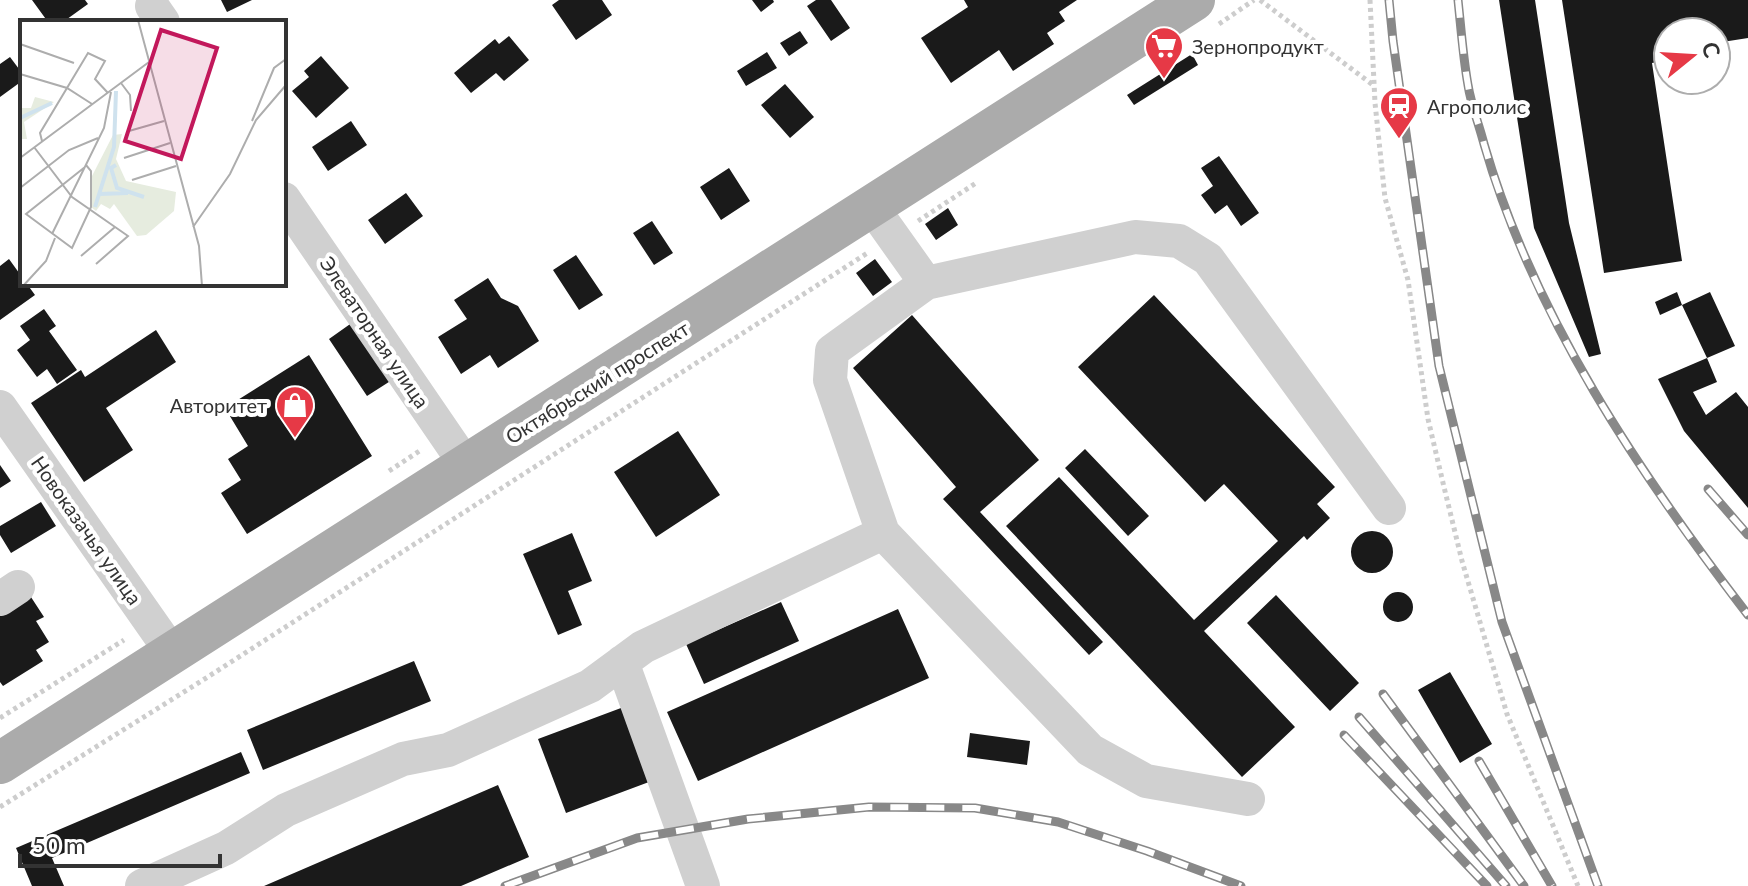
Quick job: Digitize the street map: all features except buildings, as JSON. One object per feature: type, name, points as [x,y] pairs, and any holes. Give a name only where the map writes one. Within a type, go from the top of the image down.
[{"type":"main road","name":"Октябрьский проспект","points":[[0,763],[466,465],[882,222],[1201,16]]},
{"type":"street","name":"Элеваторная улица","points":[[286,202],[466,465]]},
{"type":"street","points":[[882,222],[926,283]]},
{"type":"street","points":[[1248,799],[1146,781],[1090,750],[883,533],[830,380],[832,351],[926,283],[1135,237],[1179,241],[1208,259],[1389,508]]},
{"type":"street","name":"Новоказачья улица","points":[[0,407],[173,654]]},
{"type":"street","points":[[142,886],[226,848],[286,810],[403,759],[448,750],[590,686],[643,647],[883,533]]},
{"type":"street","points":[[622,662],[703,886]]},
{"type":"path","points":[[1201,16],[1257,0],[1374,86]]},
{"type":"path","points":[[1370,0],[1374,86],[1385,198],[1408,280],[1428,419],[1459,546],[1507,714],[1578,886]]},
{"type":"path","points":[[0,807],[203,680],[882,222],[977,183]]},
{"type":"railway","points":[[1389,0],[1439,366],[1502,622],[1598,886]]},
{"type":"railway","points":[[1458,0],[1471,100],[1505,208],[1531,271],[1561,332],[1630,449],[1748,615]]},
{"type":"railway","points":[[1708,489],[1748,535]]},
{"type":"railway","points":[[1383,694],[1524,886]]},
{"type":"railway","points":[[1359,717],[1506,886]]},
{"type":"railway","points":[[1344,735],[1487,886]]},
{"type":"railway","points":[[1479,761],[1552,886]]},
{"type":"railway","points":[[505,886],[637,838],[748,819],[869,807],[975,808],[1058,822],[1241,886]]},
{"type":"place","name":"Зернопродукт","points":[[1164,80]]},
{"type":"place","name":"Агрополис","points":[[1399,140]]},
{"type":"place","name":"Авторитет","points":[[295,439]]}]
